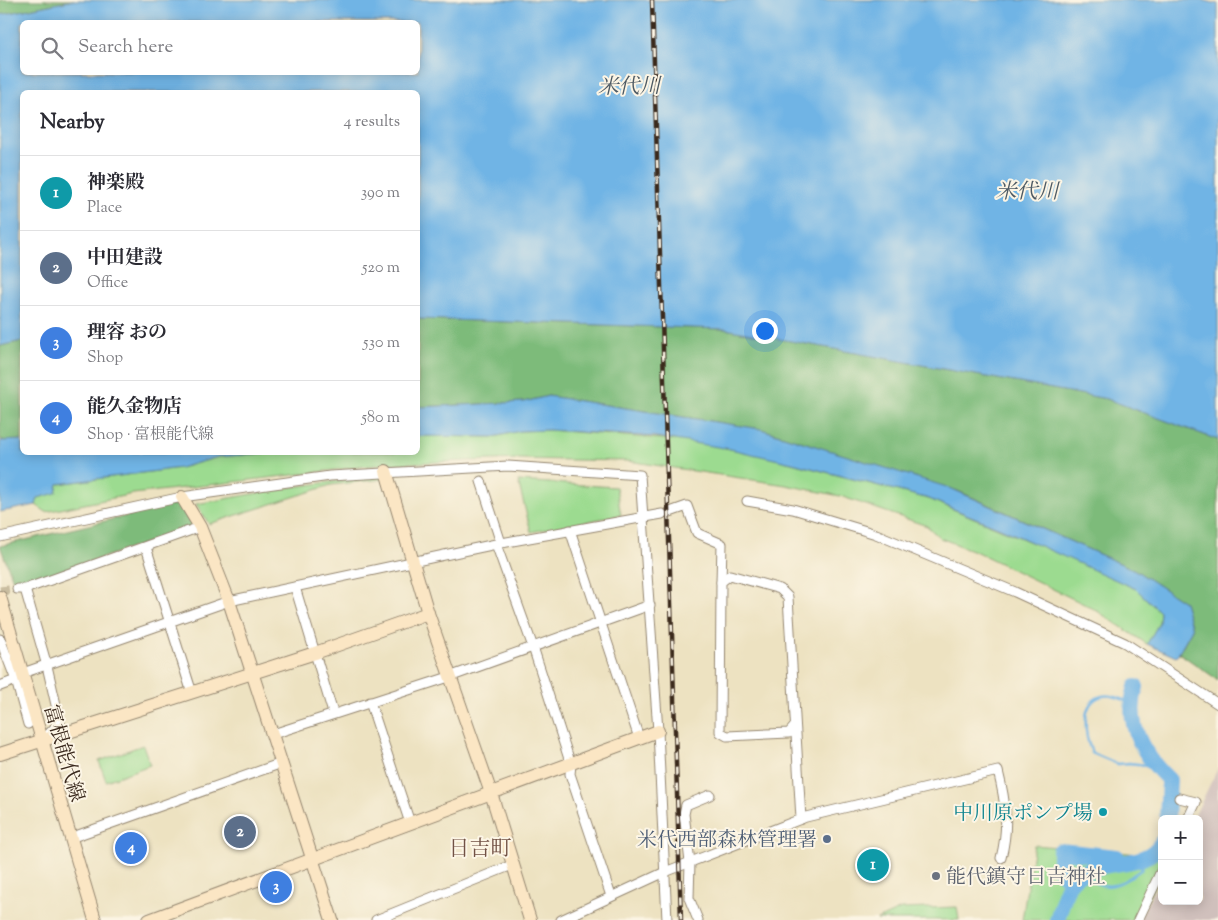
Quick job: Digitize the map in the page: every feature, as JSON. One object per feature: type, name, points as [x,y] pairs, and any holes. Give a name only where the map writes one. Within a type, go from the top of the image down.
[{"type":"street","points":[[0,536],[182,497],[330,476],[508,466],[640,475],[658,731],[667,920]]},
{"type":"street","points":[[386,472],[428,613],[452,676],[491,793],[530,920]]},
{"type":"street","points":[[481,481],[498,544],[571,765],[570,774],[611,896]]},
{"type":"street","points":[[182,497],[200,527],[229,601],[332,920]]},
{"type":"street","points":[[748,501],[794,509],[876,534],[1015,592],[1125,643],[1218,704]]},
{"type":"street","points":[[0,686],[20,676],[229,601],[498,544],[643,518],[687,506],[697,533],[722,544],[720,732],[727,736],[789,733],[794,726]]},
{"type":"street","points":[[42,741],[60,722],[47,666],[21,589],[200,527]]},
{"type":"street","points":[[570,530],[639,738]]},
{"type":"street","points":[[146,547],[192,693]]},
{"type":"street","points":[[721,582],[730,575],[780,589],[788,597],[794,726],[801,819]]},
{"type":"street","points":[[295,588],[333,713]]},
{"type":"street","name":"富根能代線","points":[[0,597],[20,676],[42,741],[95,920]]},
{"type":"street","points":[[273,734],[452,676],[650,605]]},
{"type":"street","points":[[0,754],[253,673],[428,613]]},
{"type":"street","points":[[0,639],[20,676],[28,724]]},
{"type":"street","points":[[370,702],[410,823]]},
{"type":"street","points":[[149,920],[571,765],[658,731]]},
{"type":"street","points":[[70,838],[282,763]]},
{"type":"street","points":[[562,920],[665,872],[801,819],[998,771],[1006,800],[1006,835],[1001,858]]},
{"type":"street","points":[[698,920],[689,898],[690,862],[684,814],[686,805],[710,795]]},
{"type":"street","points":[[1179,798],[1196,802],[1190,815]]},
{"type":"street","points":[[376,920],[512,865]]},
{"type":"street","points":[[1138,920],[1158,878]]},
{"type":"shaded area","points":[[1218,768],[1218,920],[1138,920],[1158,884],[1158,905],[1203,905],[1203,815],[1195,815]]},
{"type":"green space","points":[[0,0],[74,0],[0,15]]},
{"type":"green space","points":[[420,319],[725,329],[1107,399],[1218,440],[1218,680],[1179,653],[1192,629],[1184,602],[1135,570],[958,491],[761,429],[548,396],[524,402],[420,407]]},
{"type":"green space","points":[[20,341],[20,440],[6,441],[0,439],[0,346]]},
{"type":"green space","points":[[549,430],[688,441],[753,453],[929,499],[1090,567],[1136,589],[1160,612],[1159,623],[1147,644],[1094,609],[977,552],[940,538],[927,526],[840,496],[786,485],[628,461],[519,459],[385,464],[133,494],[46,512],[36,505],[37,498],[58,484],[180,468],[218,457],[240,455],[420,455],[420,436],[493,437],[520,431]]},
{"type":"green space","points":[[382,475],[384,479],[331,485],[209,524],[196,504],[292,487]]},
{"type":"green space","points":[[518,481],[616,487],[621,515],[531,532]]},
{"type":"green space","points":[[181,503],[194,527],[27,583],[13,580],[0,546]]},
{"type":"green space","points":[[143,745],[150,765],[106,781],[99,761]]},
{"type":"green space","points":[[1034,845],[1158,856],[1158,878],[1137,920],[1022,920]]},
{"type":"green space","points":[[957,907],[959,920],[877,920],[901,909]]},
{"type":"water","name":"米代川","points":[[74,0],[1202,0],[1218,4],[1218,440],[1107,399],[725,329],[420,319],[420,90],[20,90],[20,341],[0,346],[0,15]]},
{"type":"water","points":[[548,396],[761,429],[950,488],[1135,570],[1184,602],[1192,629],[1176,657],[1147,644],[1159,623],[1160,612],[1136,589],[1000,528],[929,499],[792,463],[730,449],[656,437],[549,430],[520,431],[493,437],[420,436],[420,407],[524,402]]},
{"type":"water","points":[[20,440],[20,455],[242,455],[218,457],[180,468],[58,484],[56,493],[38,498],[36,505],[0,512],[0,441]]},
{"type":"waterway","points":[[1136,687],[1132,714],[1134,726],[1138,738],[1151,760],[1169,780],[1167,815]]},
{"type":"waterway","points":[[1133,704],[1110,696],[1102,696],[1095,700],[1087,712],[1086,730],[1089,746],[1092,753],[1118,764],[1129,763],[1155,766]]},
{"type":"waterway","points":[[1057,920],[1070,883],[1083,872],[1144,858],[1158,847]]},
{"type":"waterway","points":[[1070,881],[1060,870],[1060,851],[1117,857]]},
{"type":"waterway","points":[[1082,874],[1098,884],[1112,885],[1126,880],[1142,869],[1142,860]]},
{"type":"tunnel","points":[[0,591],[17,589]]},
{"type":"railway","points":[[652,0],[681,920]]},
{"type":"place","name":"中川原ポンプ場","points":[[1103,812]]},
{"type":"place","name":"中田建設","points":[[240,832]]},
{"type":"place","name":"米代西部森林管理署","points":[[827,839]]},
{"type":"place","name":"能久金物店","points":[[131,848]]},
{"type":"place","name":"神楽殿","points":[[873,865]]},
{"type":"place","name":"能代鎮守日吉神社","points":[[936,876]]},
{"type":"place","name":"理容 おの","points":[[276,887]]},
{"type":"district","name":"日吉町","points":[[480,848]]}]
